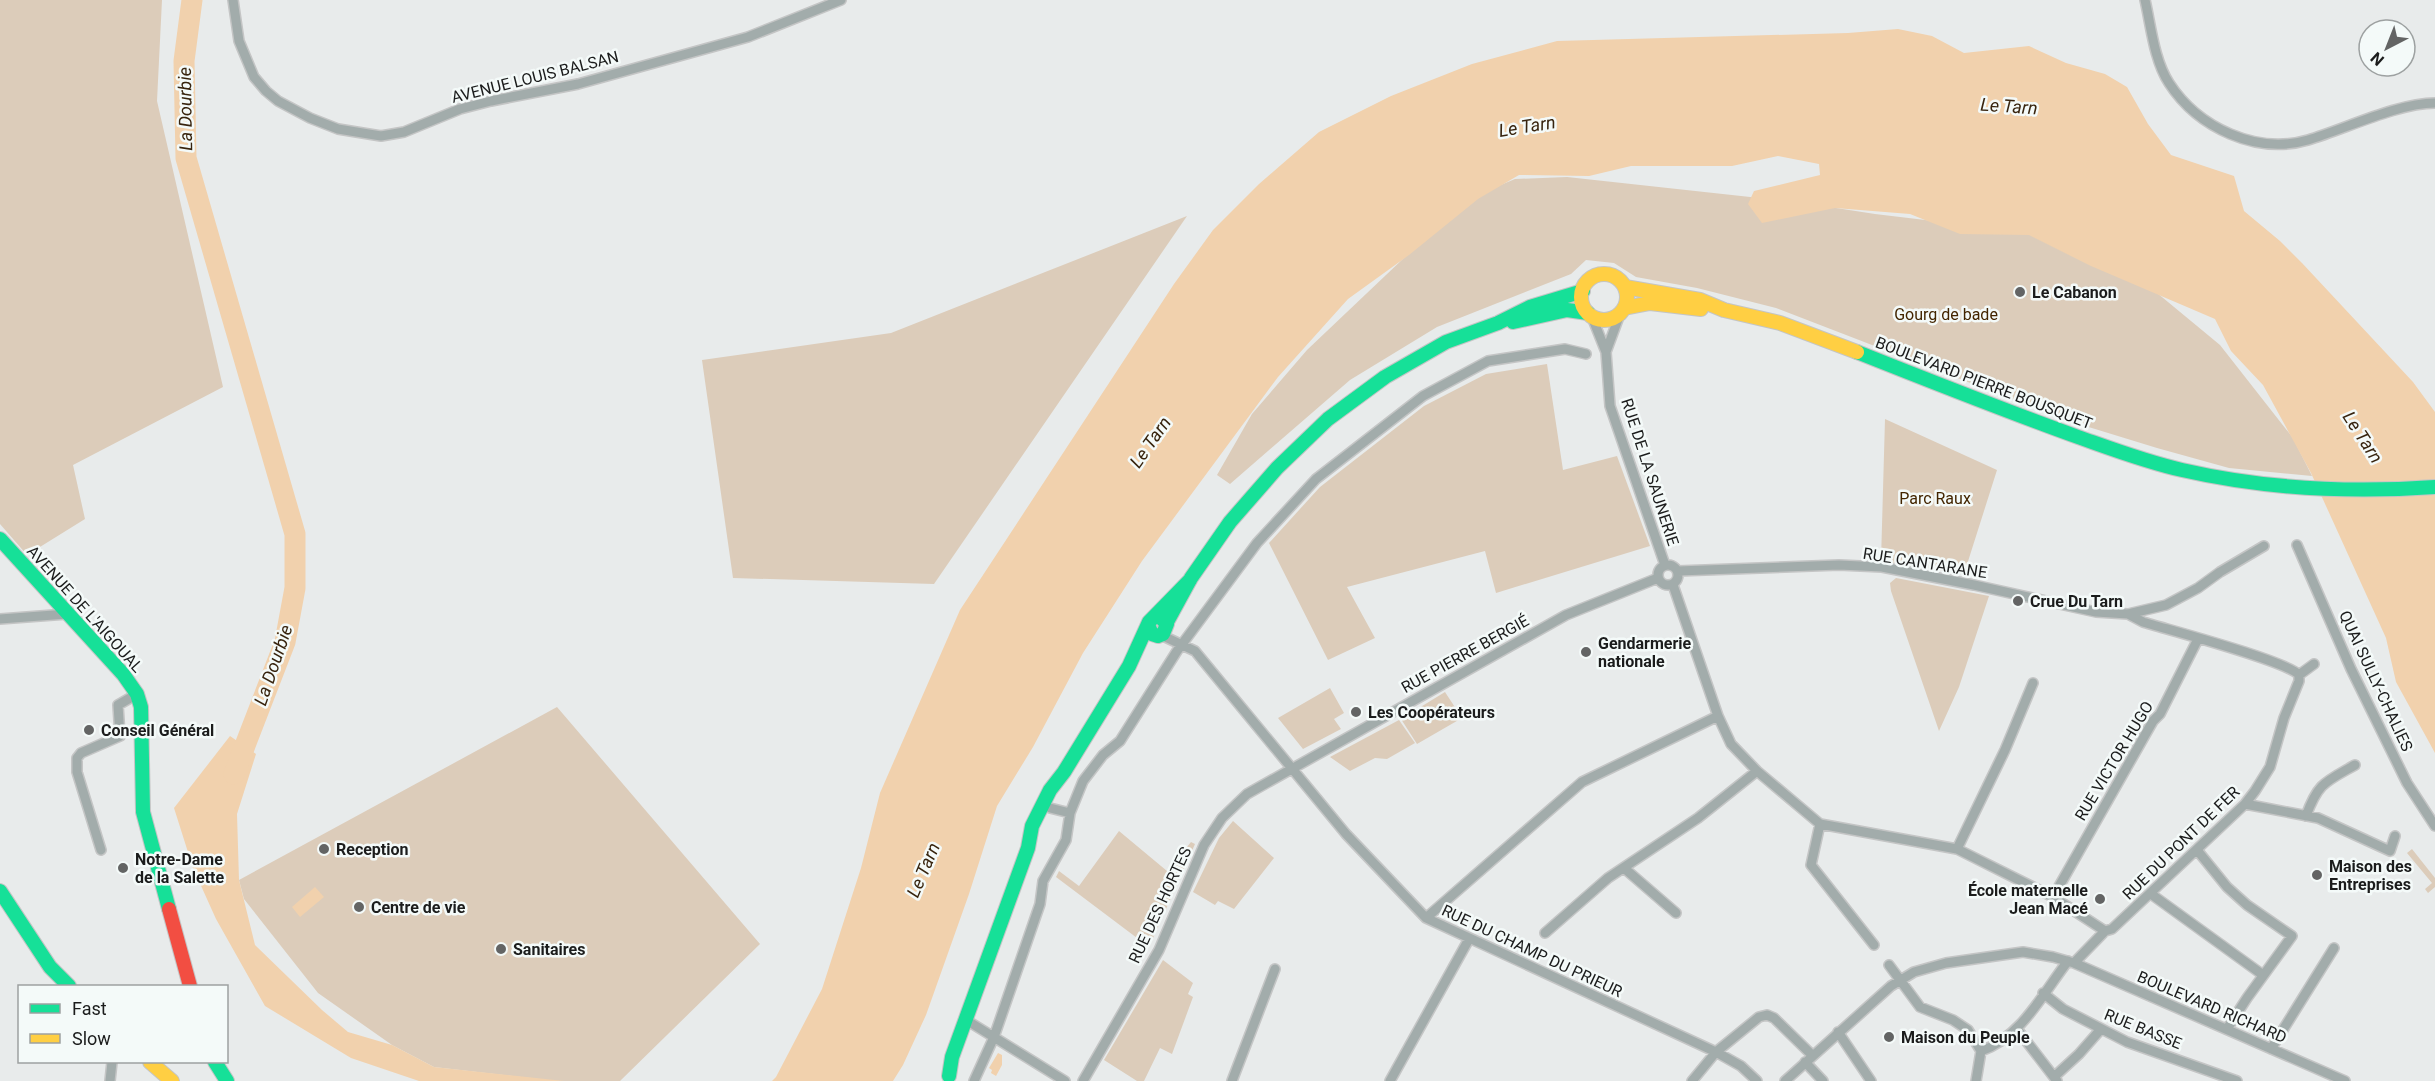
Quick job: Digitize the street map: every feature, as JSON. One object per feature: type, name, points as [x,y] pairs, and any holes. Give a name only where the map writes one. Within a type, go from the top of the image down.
[{"type":"main road","points":[[948,1079],[952,1057],[1028,848],[1032,826],[1050,790],[1064,772],[1129,666],[1159,626],[1177,607],[1190,580],[1229,523],[1258,488],[1296,447],[1323,423],[1396,369],[1449,341],[1498,323],[1535,305],[1582,291],[1592,278],[1606,275],[1614,277],[1625,287],[1627,294],[1622,311],[1607,320],[1567,310],[1514,322],[1498,323]]},
{"type":"main road","name":"BOULEVARD PIERRE BOUSQUET","points":[[1625,287],[1700,300],[1724,310]]},
{"type":"main road","points":[[1582,291],[1582,303],[1590,315]]},
{"type":"main road","name":"BOULEVARD PIERRE BOUSQUET","points":[[1622,311],[1650,303],[1724,310],[1780,323],[2046,426],[2182,470],[2234,480],[2361,490],[2435,487]]},
{"type":"main road","name":"AVENUE DE L'AIGOUAL","points":[[0,539],[123,674],[137,694],[142,717],[143,812],[189,985]]},
{"type":"main road","points":[[1028,848],[1040,830],[1064,772]]},
{"type":"main road","points":[[0,891],[50,967],[67,985]]},
{"type":"main road","points":[[948,1079],[959,1059],[988,956]]},
{"type":"main road","points":[[151,1063],[172,1081]]},
{"type":"main road","points":[[215,1063],[227,1081]]},
{"type":"street","name":"AVENUE LOUIS BALSAN","points":[[233,0],[239,41],[254,77],[266,91],[278,101],[310,118],[338,129],[381,136],[404,132],[460,109],[491,100],[578,84],[748,37],[841,0]]},
{"type":"street","points":[[2145,0],[2156,50],[2168,82],[2184,102],[2210,123],[2244,141],[2282,146],[2306,141],[2398,110],[2435,104]]},
{"type":"street","name":"RUE DE LA SAUNERIE","points":[[1606,352],[1622,311]]},
{"type":"street","name":"RUE DE LA SAUNERIE","points":[[1590,315],[1606,352],[1610,406],[1665,565]]},
{"type":"street","points":[[974,1081],[994,1037],[1040,904],[1043,881],[1066,840],[1070,813],[1083,781],[1103,755],[1120,741],[1183,644],[1257,543],[1316,479],[1423,396],[1488,361],[1565,349],[1586,354]]},
{"type":"street","name":"QUAI SULLY-CHALIES","points":[[2297,545],[2366,700],[2407,783],[2435,826]]},
{"type":"street","name":"RUE CANTARANE","points":[[1678,571],[1839,565],[1882,567],[2096,612],[2128,614],[2166,605],[2198,588],[2264,546]]},
{"type":"street","points":[[1665,565],[1674,566],[1678,571],[1678,580],[1673,585],[1666,585],[1658,578],[1660,569],[1665,565]]},
{"type":"street","name":"RUE PIERRE BERGIÉ","points":[[1292,767],[1566,615],[1658,578]]},
{"type":"street","points":[[1673,585],[1731,744],[1757,771],[1820,824],[1957,849],[2053,897],[2105,931]]},
{"type":"street","points":[[0,619],[67,614]]},
{"type":"street","name":"RUE CANTARANE","points":[[2128,614],[2143,622],[2293,669],[2299,675]]},
{"type":"street","name":"RUE DU CHAMP DU PRIEUR","points":[[1159,626],[1196,651],[1346,834],[1426,918],[1716,1052],[1741,1066],[1757,1081]]},
{"type":"street","name":"RUE VICTOR HUGO","points":[[2053,897],[2153,721],[2160,714],[2198,639]]},
{"type":"street","points":[[2299,675],[2314,664]]},
{"type":"street","name":"RUE DU PONT DE FER","points":[[1982,1051],[1992,1047],[2017,1029],[2043,993],[2071,962],[2151,894],[2245,804],[2270,767],[2284,718],[2299,681],[2299,675]]},
{"type":"street","points":[[1957,849],[2005,750],[2033,683]]},
{"type":"street","points":[[101,850],[77,772],[76,758],[81,753],[120,736],[118,705],[137,694]]},
{"type":"street","points":[[1426,918],[1582,782],[1719,716]]},
{"type":"street","points":[[2306,816],[2314,794],[2324,782],[2355,765]]},
{"type":"street","name":"RUE DES HORTES","points":[[1083,1081],[1159,950],[1204,845],[1222,818],[1247,794],[1292,767]]},
{"type":"street","points":[[1545,933],[1608,878],[1698,818],[1757,771]]},
{"type":"street","points":[[2245,804],[2318,818],[2390,851],[2395,836]]},
{"type":"street","points":[[1050,808],[1070,813]]},
{"type":"street","points":[[1820,824],[1811,865],[1874,945]]},
{"type":"street","points":[[2197,850],[2228,887],[2247,905],[2292,936],[2227,1029]]},
{"type":"street","points":[[1624,868],[1676,913]]},
{"type":"street","points":[[2151,894],[2264,975]]},
{"type":"street","points":[[1390,1081],[1469,939]]},
{"type":"street","points":[[2271,1049],[2334,948]]},
{"type":"street","name":"BOULEVARD RICHARD","points":[[1785,1081],[1900,979],[1931,966],[2023,952],[2071,962],[2345,1081]]},
{"type":"street","points":[[1889,965],[1920,1007],[1953,1020],[1968,1030],[1982,1051],[1976,1081]]},
{"type":"street","points":[[1232,1081],[1275,969]]},
{"type":"street","name":"RUE BASSE","points":[[2043,993],[2063,1009],[2127,1042],[2237,1081]]},
{"type":"street","points":[[1692,1081],[1716,1052],[1759,1017],[1767,1015],[1774,1018],[1823,1081]]},
{"type":"street","points":[[970,1023],[1065,1081]]},
{"type":"street","points":[[2017,1029],[2056,1079],[2101,1029]]},
{"type":"street","points":[[1838,1032],[1870,1081]]},
{"type":"street","points":[[110,1081],[112,1063]]},
{"type":"green space","points":[[0,0],[162,0],[157,101],[223,387],[73,465],[85,519],[27,555],[0,524]]},
{"type":"green space","name":"Gourg de bade","points":[[1567,177],[1797,202],[1875,214],[2043,234],[2145,283],[2220,345],[2293,438],[2312,476],[2229,468],[2157,448],[2069,421],[1776,308],[1697,288],[1636,277],[1614,263],[1586,260],[1571,274],[1437,327],[1350,380],[1230,484],[1217,475],[1252,414],[1307,350],[1465,200],[1515,179]]},
{"type":"green space","points":[[1187,216],[934,584],[733,578],[702,360],[891,333]]},
{"type":"green space","points":[[1547,364],[1563,470],[1617,456],[1650,546],[1496,593],[1485,551],[1347,587],[1375,638],[1328,660],[1269,543],[1320,487],[1424,406],[1486,374]]},
{"type":"green space","name":"Parc Raux","points":[[1885,419],[1997,470],[1964,574],[1881,561]]},
{"type":"green space","points":[[1896,578],[1989,596],[1959,687],[1939,731],[1891,591],[1890,583]]},
{"type":"green space","points":[[1330,688],[1344,713],[1334,719],[1341,729],[1303,749],[1278,718]]},
{"type":"green space","points":[[1445,692],[1462,718],[1417,744],[1401,719]]},
{"type":"green space","points":[[557,707],[760,944],[620,1081],[555,1081],[434,1067],[392,1045],[318,993],[244,899],[239,880]]},
{"type":"green space","points":[[1399,720],[1415,743],[1387,759],[1375,758],[1350,771],[1330,757]]},
{"type":"green space","points":[[1233,821],[1274,858],[1234,909],[1218,901],[1215,905],[1193,892],[1219,838]]},
{"type":"green space","points":[[1119,831],[1167,871],[1191,842],[1195,844],[1149,947],[1056,877],[1059,871],[1079,886]]},
{"type":"green space","points":[[2412,849],[2435,878],[2435,887],[2428,893],[2425,889],[2432,883],[2407,853]]},
{"type":"green space","points":[[1163,960],[1193,983],[1188,994],[1193,997],[1172,1054],[1160,1048],[1144,1081],[1137,1081],[1104,1060]]},
{"type":"water","name":"Le Tarn","points":[[1898,29],[1932,36],[1964,53],[2029,46],[2066,63],[2105,74],[2127,87],[2148,124],[2171,155],[2234,176],[2244,211],[2302,263],[2413,382],[2435,412],[2435,753],[2396,682],[2386,638],[2311,473],[2263,385],[2231,351],[2215,319],[2091,266],[2029,235],[1960,234],[1910,214],[1835,208],[1762,223],[1748,204],[1754,191],[1820,175],[1819,164],[1778,156],[1732,166],[1631,166],[1589,176],[1519,175],[1478,199],[1409,255],[1348,299],[1278,377],[1142,561],[1083,653],[1033,747],[997,806],[926,1015],[893,1081],[772,1081],[822,989],[861,868],[880,793],[960,610],[1174,284],[1213,230],[1259,184],[1319,132],[1391,96],[1472,64],[1557,41],[1848,33]]},
{"type":"water","points":[[230,736],[256,754],[237,814],[239,880],[255,945],[348,1032],[392,1045],[434,1067],[564,1081],[419,1081],[351,1058],[265,1006],[216,919],[193,868],[174,808]]},
{"type":"water","points":[[315,887],[324,897],[300,917],[292,907]]},
{"type":"water","points":[[998,1053],[1002,1055],[1002,1065],[996,1076],[989,1068]]},
{"type":"waterway","name":"La Dourbie","points":[[192,0],[184,61],[186,158],[295,534],[295,588],[285,642],[234,774]]},
{"type":"traffic: fast","points":[[1167,622],[1191,578],[1230,522],[1277,468],[1328,419],[1385,377],[1446,342],[1498,323],[1530,307],[1583,291]]},
{"type":"traffic: fast","points":[[1513,322],[1567,310],[1588,313]]},
{"type":"traffic: fast","points":[[1857,352],[2078,437],[2182,470],[2245,482],[2308,488],[2371,490],[2435,487]]},
{"type":"traffic: fast","points":[[0,539],[123,674],[137,694],[141,707],[143,812],[169,909]]},
{"type":"traffic: fast","points":[[949,1076],[952,1057],[1028,848],[1032,826],[1050,790],[1064,772],[1129,666],[1149,622],[1190,580]]},
{"type":"traffic: fast","points":[[1148,625],[1152,634],[1158,636],[1163,634],[1167,624],[1160,617]]},
{"type":"traffic: fast","points":[[0,891],[50,967],[68,985]]},
{"type":"traffic: fast","points":[[216,1063],[227,1081]]},
{"type":"traffic: slow","points":[[1604,274],[1620,281],[1627,297],[1620,313],[1604,320],[1588,313],[1581,297],[1588,281],[1604,274]]},
{"type":"traffic: slow","points":[[1625,287],[1700,300],[1724,310],[1780,323],[1857,352]]},
{"type":"traffic: slow","points":[[1624,308],[1650,303],[1701,309]]},
{"type":"traffic: slow","points":[[151,1063],[172,1081]]},
{"type":"traffic: jam","points":[[169,909],[190,985]]},
{"type":"place","name":"Le Cabanon","points":[[2020,292]]},
{"type":"place","name":"Crue Du Tarn","points":[[2018,601]]},
{"type":"place","name":"Gendarmerie nationale","points":[[1586,652]]},
{"type":"place","name":"Les Coopérateurs","points":[[1356,712]]},
{"type":"place","name":"Conseil Général","points":[[89,730]]},
{"type":"place","name":"Reception","points":[[324,849]]},
{"type":"place","name":"Notre-Dame de la Salette","points":[[123,868]]},
{"type":"place","name":"Maison des Entreprises","points":[[2317,875]]},
{"type":"place","name":"École maternelle Jean Macé","points":[[2100,899]]},
{"type":"place","name":"Centre de vie","points":[[359,907]]},
{"type":"place","name":"Sanitaires","points":[[501,949]]},
{"type":"place","name":"Maison du Peuple","points":[[1889,1037]]}]
